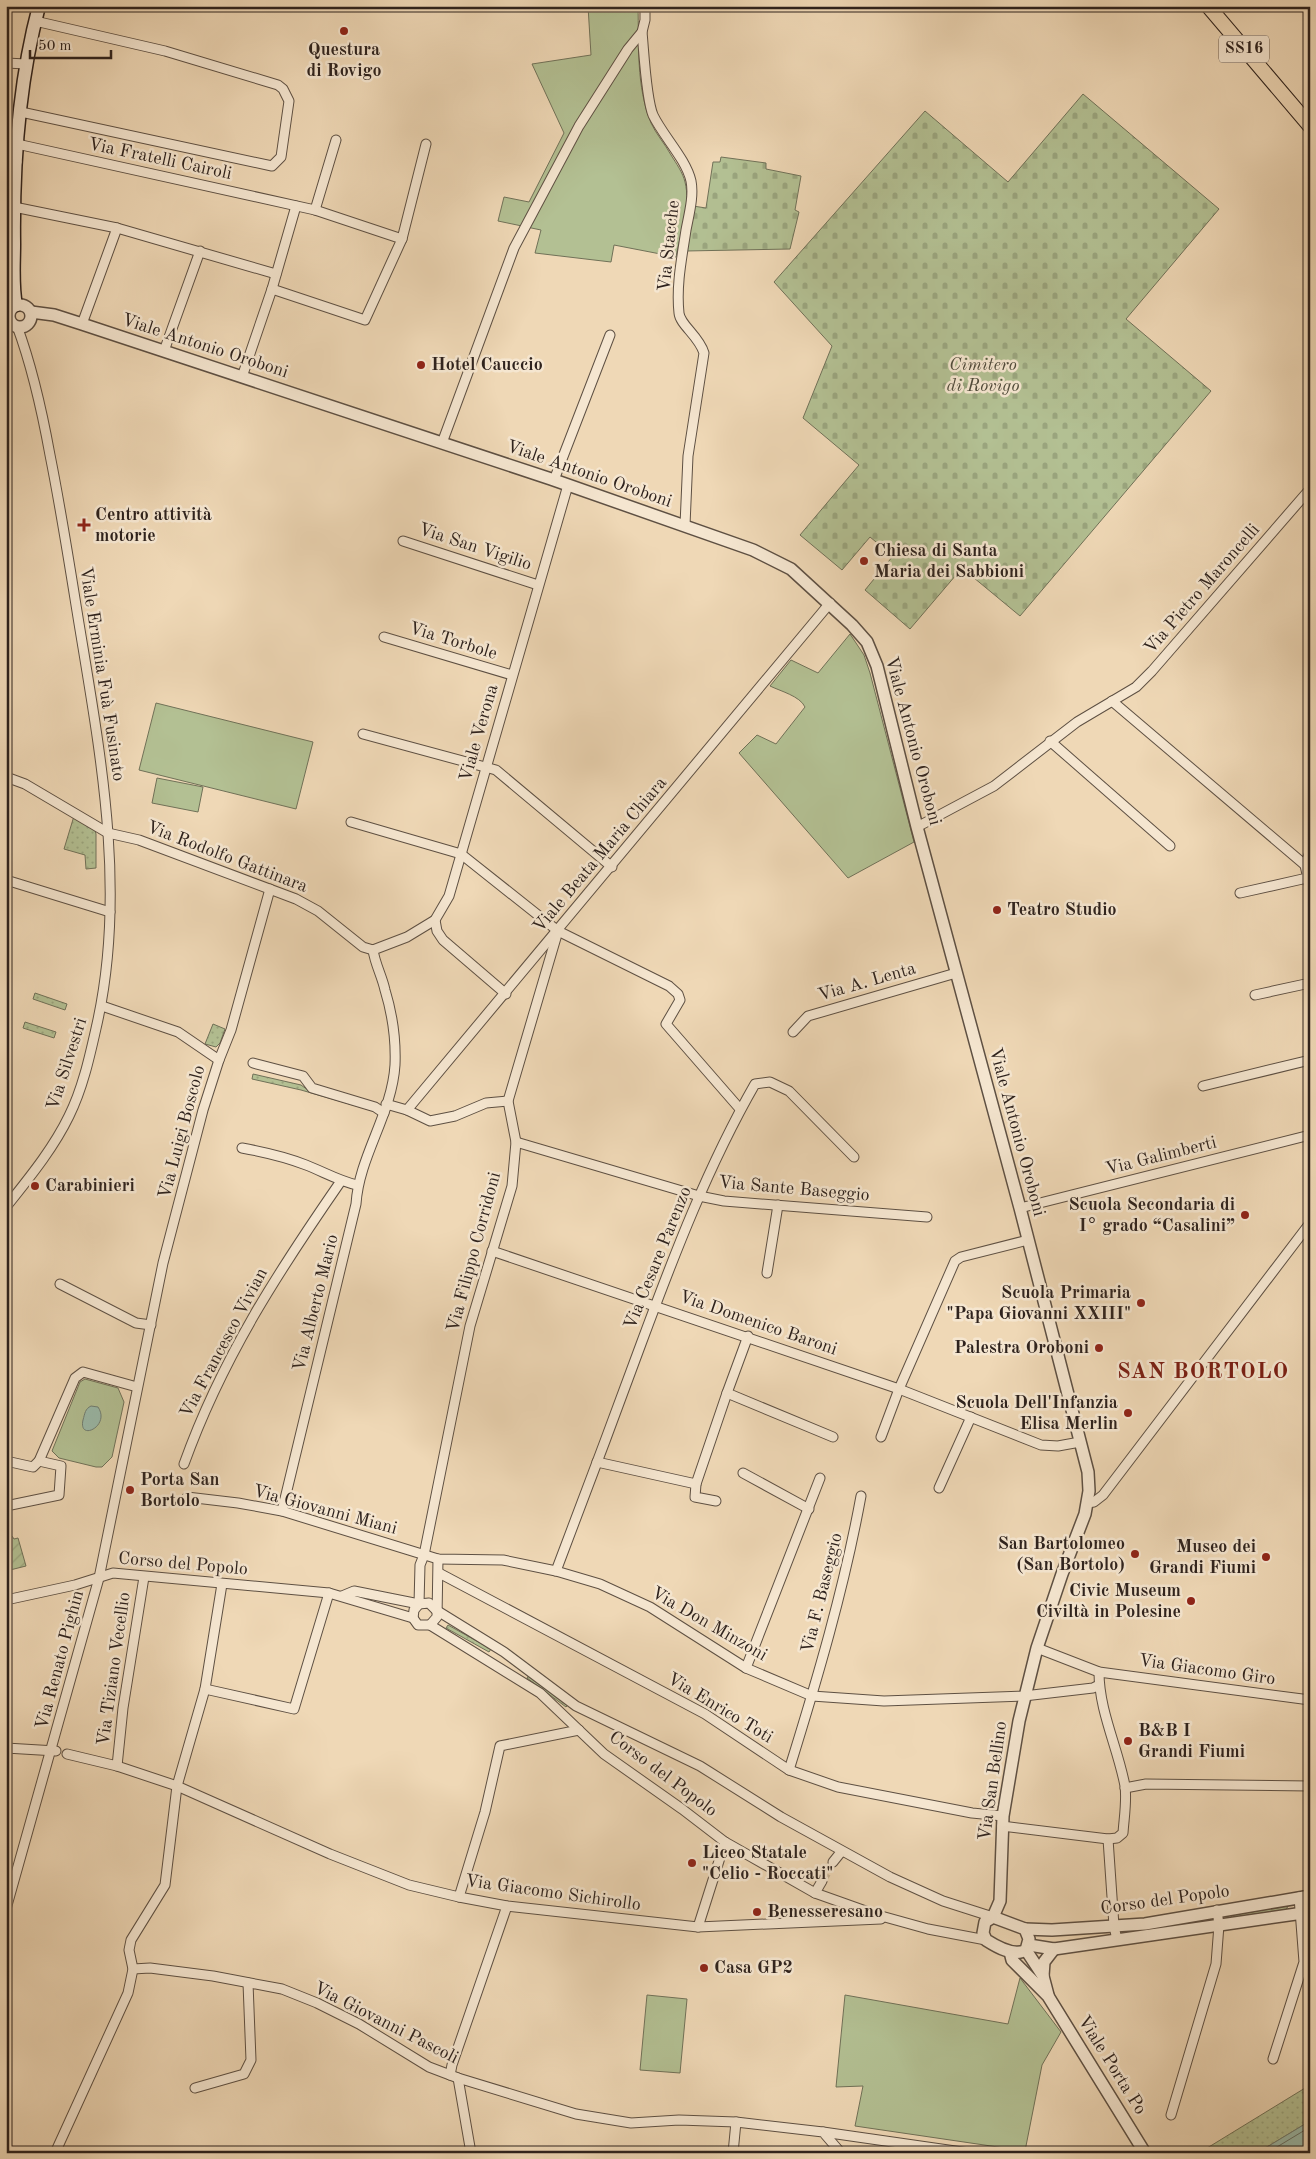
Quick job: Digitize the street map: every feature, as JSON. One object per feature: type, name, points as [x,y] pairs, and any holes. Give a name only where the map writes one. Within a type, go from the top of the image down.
[{"type":"main road","points":[[16,305],[11,162],[17,144],[26,64],[39,6]]},
{"type":"main road","name":"SS16","points":[[1208,6],[1310,126]]},
{"type":"street","name":"Via Stacche","points":[[645,6],[645,20],[642,32],[652,112],[687,170],[691,182],[691,205],[679,275],[679,316],[702,344],[704,354],[688,456],[685,525]]},
{"type":"street","points":[[21,112],[272,166],[281,157],[288,101],[283,90],[278,85],[165,51],[35,21]]},
{"type":"street","points":[[442,443],[514,248],[579,126],[628,49],[642,32]]},
{"type":"street","points":[[6,63],[26,64]]},
{"type":"street","points":[[315,210],[336,140]]},
{"type":"street","name":"Via Fratelli Cairoli","points":[[17,144],[315,210],[402,240]]},
{"type":"street","points":[[272,289],[366,320],[402,240],[426,144]]},
{"type":"street","points":[[14,206],[117,228],[276,274]]},
{"type":"street","points":[[242,377],[272,289],[296,206]]},
{"type":"street","points":[[82,324],[117,228]]},
{"type":"street","points":[[164,351],[200,251]]},
{"type":"street","points":[[16,305],[25,306],[31,312],[31,317],[27,324],[11,324],[9,313],[16,305]]},
{"type":"street","name":"Viale Antonio Oroboni","points":[[31,312],[54,315],[554,480],[685,525],[776,560],[791,569],[830,603],[867,642],[872,653],[893,728],[917,827],[1020,1208],[1088,1472],[1089,1491],[1085,1514],[1037,1648],[1024,1696]]},
{"type":"street","name":"Viale Erminia Fuà Fusinato","points":[[11,324],[36,384],[62,516],[90,691],[108,833],[110,912]]},
{"type":"street","points":[[554,480],[610,335]]},
{"type":"street","name":"Viale Verona","points":[[372,950],[407,937],[435,920],[449,896],[568,485]]},
{"type":"street","name":"Via Pietro Maroncelli","points":[[917,827],[994,786],[1077,722],[1136,687],[1310,490]]},
{"type":"street","name":"Via San Vigilio","points":[[403,541],[538,584]]},
{"type":"street","name":"Viale Beata Maria Chiara","points":[[407,1110],[612,867],[830,603]]},
{"type":"street","name":"Via Torbole","points":[[384,637],[512,675]]},
{"type":"street","points":[[1112,701],[1305,865]]},
{"type":"street","points":[[363,734],[496,770],[612,867]]},
{"type":"street","points":[[1050,741],[1170,846]]},
{"type":"street","name":"Via Rodolfo Gattinara","points":[[6,777],[25,784],[108,833],[139,840],[296,899],[318,911],[363,947],[372,950]]},
{"type":"street","points":[[351,822],[461,854],[558,931],[668,986],[678,994],[680,1000],[666,1024],[740,1109]]},
{"type":"street","points":[[1310,852],[1305,865],[1310,888]]},
{"type":"street","points":[[1240,893],[1307,878]]},
{"type":"street","points":[[6,880],[110,912]]},
{"type":"street","name":"Via Luigi Boscolo","points":[[118,1476],[163,1263],[219,1060],[231,1030],[270,889]]},
{"type":"street","name":"Via Silvestri","points":[[6,1207],[38,1166],[69,1116],[89,1060],[102,1006],[108,960],[110,912]]},
{"type":"street","points":[[435,920],[437,931],[443,940],[506,994]]},
{"type":"street","name":"Via Filippo Corridoni","points":[[419,1604],[420,1565],[424,1555],[470,1326],[512,1186],[516,1142],[508,1101],[558,931]]},
{"type":"street","points":[[372,950],[385,989],[393,1026],[395,1066],[385,1108]]},
{"type":"street","name":"Via A. Lenta","points":[[794,1032],[808,1016],[956,973]]},
{"type":"street","points":[[1255,995],[1310,983]]},
{"type":"street","points":[[102,1006],[178,1032],[219,1060]]},
{"type":"street","points":[[1203,1086],[1310,1060]]},
{"type":"street","points":[[253,1063],[303,1076],[312,1088],[376,1107],[407,1110],[430,1121],[455,1116],[486,1103],[508,1101]]},
{"type":"street","name":"Via Cesare Parenzo","points":[[556,1571],[699,1196],[740,1109],[755,1084],[770,1082],[790,1090],[854,1157]]},
{"type":"street","name":"Via Alberto Mario","points":[[282,1511],[356,1204],[357,1185],[385,1108]]},
{"type":"street","name":"Via Galimberti","points":[[1020,1208],[1310,1135]]},
{"type":"street","name":"Via Sante Baseggio","points":[[516,1142],[699,1196],[724,1201],[928,1217]]},
{"type":"street","points":[[242,1148],[275,1154],[306,1165],[341,1181],[357,1185]]},
{"type":"street","name":"Via Francesco Vivian","points":[[184,1464],[201,1418],[260,1302],[341,1181]]},
{"type":"street","points":[[767,1273],[778,1205]]},
{"type":"street","points":[[1087,1504],[1094,1502],[1103,1495],[1310,1223]]},
{"type":"street","points":[[881,1437],[899,1389],[955,1262],[961,1257],[1028,1240]]},
{"type":"street","name":"Via Domenico Baroni","points":[[492,1251],[748,1336],[899,1389],[1041,1445],[1058,1446],[1080,1442]]},
{"type":"street","points":[[60,1284],[136,1323],[151,1325]]},
{"type":"street","points":[[716,1501],[695,1496],[696,1484],[748,1336]]},
{"type":"street","points":[[6,1461],[33,1467],[39,1461],[75,1378],[83,1372],[137,1387]]},
{"type":"street","points":[[727,1393],[833,1437]]},
{"type":"street","points":[[939,1488],[971,1417]]},
{"type":"street","points":[[6,1506],[59,1495],[61,1466],[39,1461]]},
{"type":"street","points":[[597,1462],[696,1484]]},
{"type":"street","points":[[743,1473],[808,1509]]},
{"type":"street","name":"Via Renato Pighin","points":[[6,1910],[54,1751],[99,1578],[118,1476]]},
{"type":"street","points":[[746,1668],[820,1478]]},
{"type":"street","name":"Via F. Baseggio","points":[[790,1770],[812,1696],[854,1538],[861,1496]]},
{"type":"street","name":"Via Giovanni Miani","points":[[187,1497],[282,1511],[438,1559]]},
{"type":"street","points":[[430,1625],[436,1617],[438,1559]]},
{"type":"street","name":"Via Don Minzoni","points":[[438,1559],[503,1560],[556,1571],[600,1584],[650,1607],[746,1668],[812,1696],[884,1701],[1024,1696]]},
{"type":"street","name":"Corso del Popolo","points":[[6,1600],[113,1573],[329,1593],[342,1596],[353,1602],[376,1606],[414,1618],[418,1625],[430,1625],[540,1693],[604,1754],[725,1842],[815,1893],[887,1919],[986,1940]]},
{"type":"street","name":"Via Enrico Toti","points":[[439,1573],[705,1714],[790,1770],[838,1787],[1002,1821],[1108,1839]]},
{"type":"street","name":"Via Tiziano Vecellio","points":[[117,1766],[123,1708],[144,1577]]},
{"type":"street","points":[[55,2153],[128,1993],[133,1969],[129,1950],[131,1940],[165,1885],[177,1786],[205,1690],[222,1584]]},
{"type":"street","name":"Corso del Popolo","points":[[342,1596],[354,1591],[419,1604],[429,1603],[436,1610],[504,1652],[576,1706],[700,1766],[780,1817],[841,1852],[943,1901],[993,1917]]},
{"type":"street","points":[[205,1690],[294,1709],[329,1593]]},
{"type":"street","points":[[414,1618],[414,1610],[419,1604]]},
{"type":"street","name":"Via Giacomo Giro","points":[[1037,1648],[1099,1672],[1310,1700]]},
{"type":"street","points":[[1099,1672],[1099,1685],[1105,1713],[1125,1788],[1123,1833],[1117,1838],[1108,1839],[1114,1926],[1117,1940]]},
{"type":"street","points":[[1024,1696],[1093,1688],[1099,1685]]},
{"type":"street","name":"Via San Bellino","points":[[986,1940],[982,1933],[986,1922],[993,1917],[1000,1901],[1002,1821],[1024,1696]]},
{"type":"street","points":[[459,1897],[484,1812],[500,1746],[579,1730]]},
{"type":"street","points":[[6,1748],[54,1751]]},
{"type":"street","name":"Via Giacomo Sichirollo","points":[[67,1754],[117,1766],[177,1786],[330,1854],[409,1885],[459,1897],[507,1906],[698,1927],[887,1919]]},
{"type":"street","points":[[1125,1788],[1146,1784],[1310,1786]]},
{"type":"street","points":[[698,1927],[725,1842]]},
{"type":"street","points":[[833,1862],[841,1852]]},
{"type":"street","points":[[815,1893],[822,1881]]},
{"type":"street","points":[[1272,2059],[1304,1962],[1305,1896]]},
{"type":"street","name":"Corso del Popolo","points":[[1025,1929],[1052,1930],[1145,1924],[1305,1896]]},
{"type":"street","name":"Via San Bellino","points":[[1000,1901],[1005,1911],[1006,1921]]},
{"type":"street","points":[[471,2153],[452,2065],[507,1906]]},
{"type":"street","points":[[1170,2115],[1216,1964],[1219,1925],[1217,1910]]},
{"type":"street","name":"Corso del Popolo","points":[[1010,1952],[1021,1953],[1028,1948],[1054,1949],[1305,1912]]},
{"type":"street","points":[[993,1917],[1025,1929]]},
{"type":"street","name":"Viale Porta Po","points":[[1025,1929],[1029,1939],[1028,1948],[1043,1976],[1048,1996]]},
{"type":"street","points":[[986,1940],[1010,1952]]},
{"type":"street","points":[[1043,1976],[1044,1962],[1054,1949]]},
{"type":"street","name":"Viale Porta Po","points":[[1010,1952],[1012,1960],[1048,1996],[1145,2153]]},
{"type":"street","name":"Via Giovanni Pascoli","points":[[133,1969],[150,1968],[213,1976],[282,1989],[359,2024],[429,2067],[454,2077],[576,2114],[631,2123],[679,2120],[736,2122],[823,2132],[969,2153]]},
{"type":"street","points":[[195,2088],[244,2074],[251,2060],[248,1983]]},
{"type":"street","points":[[732,2153],[736,2122]]},
{"type":"street","points":[[823,2132],[841,2153]]},
{"type":"green space","points":[[588,6],[638,6],[639,65],[646,109],[653,127],[681,172],[686,191],[686,210],[676,257],[614,245],[611,262],[535,253],[541,230],[498,221],[504,197],[529,202],[564,133],[532,64],[591,55]]},
{"type":"green space","name":"Cimitero di Rovigo","points":[[1083,94],[1219,209],[1126,319],[1211,391],[1020,616],[962,568],[910,629],[865,590],[893,556],[870,537],[842,570],[800,535],[859,465],[803,418],[832,346],[774,282],[925,111],[1008,182]]},
{"type":"green space","points":[[721,157],[766,163],[766,169],[801,176],[795,210],[799,212],[790,249],[686,251],[693,206],[706,208],[713,162],[720,162]]},
{"type":"green space","points":[[850,634],[864,655],[870,673],[914,842],[848,878],[739,753],[757,735],[776,744],[805,707],[794,697],[770,686],[791,660],[818,673]]},
{"type":"green space","points":[[156,703],[313,742],[296,809],[139,770]]},
{"type":"green space","points":[[157,778],[203,787],[198,812],[152,803]]},
{"type":"green space","points":[[74,816],[94,827],[96,834],[96,868],[86,869],[85,855],[64,849]]},
{"type":"green space","points":[[35,993],[67,1004],[65,1010],[33,999]]},
{"type":"green space","points":[[25,1022],[56,1032],[54,1038],[23,1028]]},
{"type":"green space","points":[[213,1024],[225,1029],[220,1043],[216,1047],[205,1044]]},
{"type":"green space","points":[[253,1074],[301,1085],[308,1090],[371,1109],[252,1079]]},
{"type":"green space","points":[[85,1379],[118,1388],[124,1402],[112,1457],[102,1467],[59,1458],[52,1451],[80,1382]]},
{"type":"green space","points":[[12,1536],[14,1539],[18,1538],[26,1566],[6,1571],[6,1538]]},
{"type":"green space","points":[[448,1625],[491,1649],[489,1652],[446,1628]]},
{"type":"green space","points":[[529,1675],[568,1705],[566,1707],[527,1678]]},
{"type":"green space","points":[[1288,1906],[1286,1910],[1233,1919],[1231,1917],[1233,1914]]},
{"type":"green space","points":[[1020,1978],[1061,2032],[1042,2065],[1025,2151],[855,2126],[863,2086],[836,2087],[845,1995],[1008,2024]]},
{"type":"green space","points":[[647,1995],[687,1999],[680,2073],[640,2070]]},
{"type":"green space","points":[[1310,2085],[1310,2121],[1257,2153],[1199,2153]]},
{"type":"water","points":[[91,1406],[98,1407],[101,1414],[98,1425],[89,1431],[83,1427],[83,1420],[86,1410]]},
{"type":"water","points":[[1310,2121],[1310,2153],[1257,2153]]},
{"type":"tunnel","points":[[822,1881],[833,1862]]},
{"type":"place","name":"Questura di Rovigo","points":[[344,31]]},
{"type":"place","name":"Hotel Cauccio","points":[[421,365]]},
{"type":"place","name":"Centro attività motorie","points":[[84,525]]},
{"type":"place","name":"Chiesa di Santa Maria dei Sabbioni","points":[[864,561]]},
{"type":"place","name":"Teatro Studio","points":[[997,910]]},
{"type":"place","name":"Carabinieri","points":[[35,1186]]},
{"type":"place","name":"Scuola Secondaria di I° grado “Casalini”","points":[[1245,1215]]},
{"type":"place","name":"Scuola Primaria \"Papa Giovanni XXIII\"","points":[[1141,1303]]},
{"type":"place","name":"Palestra Oroboni","points":[[1099,1348]]},
{"type":"place","name":"Scuola Dell'Infanzia Elisa Merlin","points":[[1128,1413]]},
{"type":"place","name":"Porta San Bortolo","points":[[130,1490]]},
{"type":"place","name":"San Bartolomeo (San Bortolo)","points":[[1135,1554]]},
{"type":"place","name":"Museo dei Grandi Fiumi","points":[[1266,1557]]},
{"type":"place","name":"Civic Museum Civiltà in Polesine","points":[[1191,1601]]},
{"type":"place","name":"B&B I Grandi Fiumi","points":[[1128,1741]]},
{"type":"place","name":"Liceo Statale \"Celio - Roccati\"","points":[[692,1863]]},
{"type":"place","name":"Benesseresano","points":[[757,1912]]},
{"type":"place","name":"Casa GP2","points":[[704,1968]]},
{"type":"district","name":"SAN BORTOLO","points":[[1203,1372]]}]
